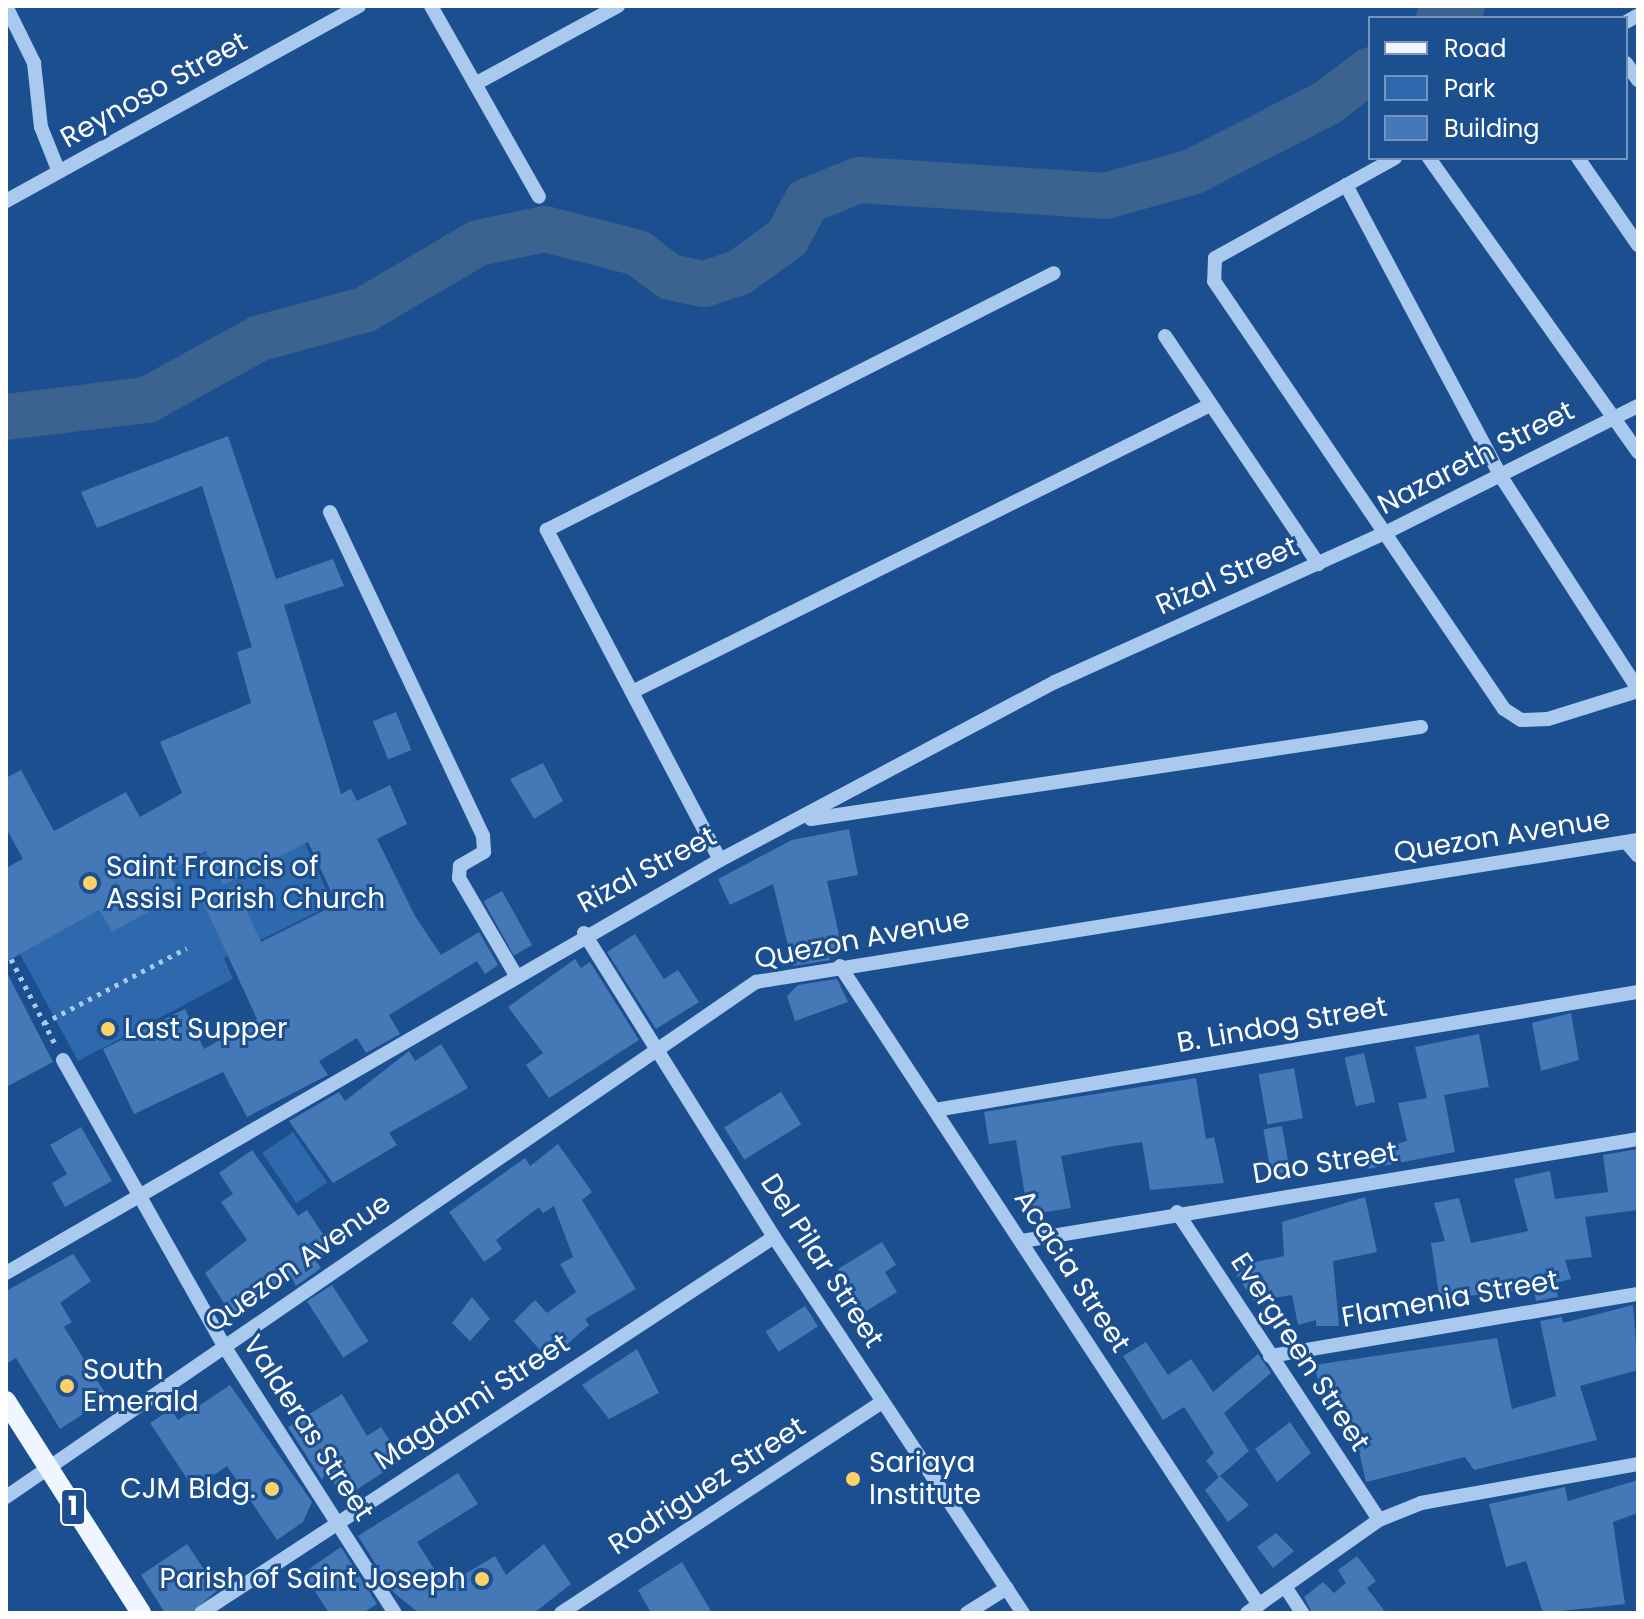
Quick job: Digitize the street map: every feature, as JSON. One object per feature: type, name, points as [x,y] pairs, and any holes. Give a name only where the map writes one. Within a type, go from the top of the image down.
[{"type":"main road","name":"1","points":[[6,1401],[141,1613]]},
{"type":"street","name":"Reynoso Street","points":[[6,6],[34,63],[41,127],[59,172]]},
{"type":"street","name":"Reynoso Street","points":[[6,201],[359,6]]},
{"type":"street","points":[[431,6],[539,197]]},
{"type":"street","points":[[475,84],[618,6]]},
{"type":"street","points":[[1346,185],[1500,475],[1638,690],[1548,719],[1512,715],[1389,531],[1214,281],[1215,258],[1346,185],[1391,160]]},
{"type":"street","points":[[1430,160],[1638,452]]},
{"type":"street","points":[[1579,160],[1638,245]]},
{"type":"street","points":[[720,860],[547,530],[1054,273]]},
{"type":"street","points":[[1165,336],[1318,564]]},
{"type":"street","points":[[632,692],[1210,405]]},
{"type":"street","name":"Nazareth Street","points":[[1336,555],[1638,406]]},
{"type":"street","points":[[330,512],[483,836],[484,852],[460,866],[459,878],[515,974]]},
{"type":"street","name":"Rizal Street","points":[[6,1273],[584,933],[1055,682],[1336,555]]},
{"type":"street","points":[[799,821],[1421,727]]},
{"type":"street","points":[[1632,841],[1638,856]]},
{"type":"street","name":"Quezon Avenue","points":[[6,1497],[655,1047],[756,982],[840,966],[1632,841]]},
{"type":"street","name":"Del Pilar Street","points":[[584,933],[774,1237],[1023,1613]]},
{"type":"street","name":"Acacia Street","points":[[840,966],[1022,1241],[1253,1609]]},
{"type":"street","name":"B. Lindog Street","points":[[935,1110],[1638,992]]},
{"type":"street","name":"Valderas Street","points":[[63,1060],[224,1346],[395,1613]]},
{"type":"street","name":"Dao Street","points":[[1022,1241],[1177,1212],[1638,1139]]},
{"type":"street","name":"Evergreen Street","points":[[1177,1212],[1379,1520]]},
{"type":"street","name":"Magdami Street","points":[[201,1613],[774,1237]]},
{"type":"street","name":"Flamenia Street","points":[[1270,1356],[1638,1294]]},
{"type":"street","name":"Rodriguez Street","points":[[561,1613],[882,1402]]},
{"type":"street","points":[[1253,1609],[1379,1520],[1421,1503],[1638,1464]]},
{"type":"street","points":[[967,1613],[1007,1588]]},
{"type":"street","points":[[1286,1588],[1302,1613]]},
{"type":"path","points":[[44,1023],[187,948]]},
{"type":"path","points":[[11,959],[63,1060]]},
{"type":"green space","points":[[289,809],[333,904],[224,958],[233,979],[78,1061],[20,954],[99,910],[112,932],[180,894],[168,872]]},
{"type":"green space","points":[[293,1132],[327,1183],[296,1203],[262,1153]]},
{"type":"building","points":[[228,436],[276,579],[333,559],[344,586],[284,605],[341,794],[351,789],[357,801],[390,785],[407,824],[377,839],[415,916],[441,955],[479,932],[498,965],[485,974],[477,961],[389,1015],[400,1034],[366,1053],[357,1038],[319,1061],[328,1075],[247,1117],[223,1072],[134,1114],[103,1049],[185,1009],[204,1049],[257,1019],[203,902],[235,886],[261,942],[337,904],[308,842],[223,885],[206,851],[168,872],[181,894],[112,932],[99,910],[6,962],[6,868],[23,859],[6,828],[6,778],[21,770],[54,831],[126,792],[140,817],[182,793],[160,742],[251,703],[237,652],[252,647],[202,486],[97,528],[81,492]]},
{"type":"building","points":[[396,712],[411,750],[388,759],[373,721]]},
{"type":"building","points":[[543,763],[563,801],[534,819],[510,779]]},
{"type":"building","points":[[849,829],[858,875],[827,881],[842,948],[826,951],[830,960],[793,966],[773,884],[730,905],[718,879],[792,840]]},
{"type":"building","points":[[502,891],[532,945],[514,955],[484,901]]},
{"type":"building","points":[[635,934],[664,979],[678,970],[699,1002],[656,1029],[607,952]]},
{"type":"building","points":[[575,959],[581,968],[590,962],[639,1040],[549,1098],[526,1065],[543,1053],[508,1007]]},
{"type":"building","points":[[6,971],[53,1062],[6,1087]]},
{"type":"building","points":[[837,979],[848,1002],[795,1021],[787,996],[798,985]]},
{"type":"building","points":[[1571,1013],[1579,1060],[1541,1071],[1532,1023]]},
{"type":"building","points":[[1479,1034],[1489,1087],[1444,1095],[1455,1152],[1367,1169],[1363,1154],[1407,1141],[1398,1103],[1427,1098],[1415,1047]]},
{"type":"building","points":[[441,1044],[468,1088],[389,1133],[397,1145],[333,1183],[289,1121],[339,1092],[345,1101],[409,1051],[415,1061]]},
{"type":"building","points":[[1364,1053],[1375,1102],[1356,1106],[1345,1057]]},
{"type":"building","points":[[1294,1068],[1303,1118],[1267,1124],[1259,1074]]},
{"type":"building","points":[[1196,1078],[1206,1139],[1214,1137],[1224,1183],[1150,1190],[1142,1142],[1114,1146],[1061,1156],[1071,1208],[1028,1215],[1016,1140],[989,1144],[984,1112]]},
{"type":"building","points":[[781,1092],[801,1124],[744,1160],[724,1128]]},
{"type":"building","points":[[1282,1126],[1290,1171],[1271,1175],[1263,1129]]},
{"type":"building","points":[[81,1127],[112,1181],[65,1207],[52,1183],[67,1174],[50,1145]]},
{"type":"building","points":[[558,1144],[592,1192],[582,1200],[636,1289],[585,1319],[589,1325],[549,1360],[514,1321],[535,1300],[547,1313],[576,1292],[560,1264],[573,1257],[554,1206],[543,1213],[539,1207],[496,1240],[502,1249],[484,1262],[449,1212],[525,1158],[530,1166]]},
{"type":"building","points":[[1638,1149],[1638,1210],[1585,1217],[1592,1257],[1565,1260],[1571,1279],[1555,1283],[1558,1297],[1536,1301],[1534,1291],[1499,1291],[1440,1301],[1431,1243],[1445,1241],[1434,1203],[1459,1198],[1471,1243],[1528,1231],[1514,1179],[1550,1171],[1555,1199],[1608,1192],[1603,1155]]},
{"type":"building","points":[[252,1150],[298,1216],[307,1210],[332,1248],[316,1261],[321,1268],[296,1286],[290,1276],[234,1319],[205,1273],[247,1240],[221,1202],[233,1194],[219,1173]]},
{"type":"building","points":[[1365,1197],[1377,1252],[1333,1261],[1339,1326],[1316,1326],[1316,1320],[1298,1325],[1292,1295],[1254,1301],[1231,1267],[1284,1256],[1282,1222]]},
{"type":"building","points":[[882,1242],[896,1265],[885,1272],[897,1292],[855,1318],[840,1293],[849,1288],[838,1269]]},
{"type":"building","points":[[73,1254],[91,1281],[60,1303],[72,1322],[64,1327],[108,1398],[60,1429],[16,1358],[6,1364],[6,1291]]},
{"type":"building","points":[[332,1285],[368,1341],[343,1358],[307,1301]]},
{"type":"building","points":[[472,1297],[490,1319],[470,1341],[452,1323]]},
{"type":"building","points":[[1633,1305],[1638,1370],[1580,1386],[1597,1440],[1474,1470],[1465,1457],[1366,1482],[1351,1417],[1342,1419],[1340,1405],[1325,1408],[1314,1365],[1497,1338],[1512,1409],[1556,1396],[1540,1321],[1562,1317],[1563,1323]]},
{"type":"building","points":[[805,1306],[818,1326],[779,1352],[766,1332]]},
{"type":"building","points":[[1146,1342],[1168,1375],[1191,1359],[1213,1392],[1258,1354],[1271,1373],[1224,1413],[1249,1451],[1220,1476],[1249,1505],[1228,1522],[1205,1490],[1219,1477],[1206,1461],[1214,1453],[1184,1407],[1163,1420],[1123,1356]]},
{"type":"building","points":[[637,1349],[659,1393],[609,1419],[582,1385]]},
{"type":"building","points":[[230,1385],[312,1502],[303,1522],[277,1540],[227,1466],[194,1489],[150,1423],[171,1409],[178,1420]]},
{"type":"building","points":[[342,1394],[367,1436],[381,1427],[402,1460],[344,1498],[326,1471],[322,1480],[288,1427]]},
{"type":"building","points":[[1290,1422],[1311,1453],[1277,1482],[1255,1449]]},
{"type":"building","points":[[458,1473],[478,1504],[417,1542],[445,1586],[495,1556],[506,1575],[544,1544],[571,1584],[534,1613],[419,1613],[394,1593],[358,1536]]},
{"type":"building","points":[[1638,1480],[1638,1513],[1613,1522],[1625,1604],[1543,1613],[1526,1561],[1506,1567],[1489,1504],[1565,1487],[1568,1501]]},
{"type":"building","points":[[1276,1533],[1294,1551],[1273,1568],[1257,1547]]},
{"type":"building","points":[[187,1544],[218,1590],[191,1613],[165,1613],[141,1575]]},
{"type":"building","points":[[341,1547],[377,1604],[363,1613],[329,1613],[303,1573]]},
{"type":"building","points":[[1357,1556],[1376,1581],[1367,1588],[1386,1613],[1312,1613],[1304,1597],[1323,1582],[1334,1593],[1346,1583],[1338,1570]]},
{"type":"building","points":[[682,1562],[712,1613],[651,1613],[638,1590]]},
{"type":"waterway","points":[[1443,16],[1462,6]]},
{"type":"waterway","points":[[6,417],[147,400],[260,338],[364,310],[478,243],[545,229],[638,253],[670,277],[704,284],[740,272],[787,238],[807,201],[859,180],[1105,196],[1192,172],[1327,103],[1368,72]]},
{"type":"place","name":"Saint Francis of Assisi Parish Church","points":[[90,883]]},
{"type":"place","name":"Last Supper","points":[[108,1029]]},
{"type":"place","name":"South Emerald","points":[[67,1386]]},
{"type":"place","name":"Sariaya Institute","points":[[853,1479]]},
{"type":"place","name":"CJM Bldg.","points":[[272,1489]]},
{"type":"place","name":"Parish of Saint Joseph","points":[[482,1579]]}]
